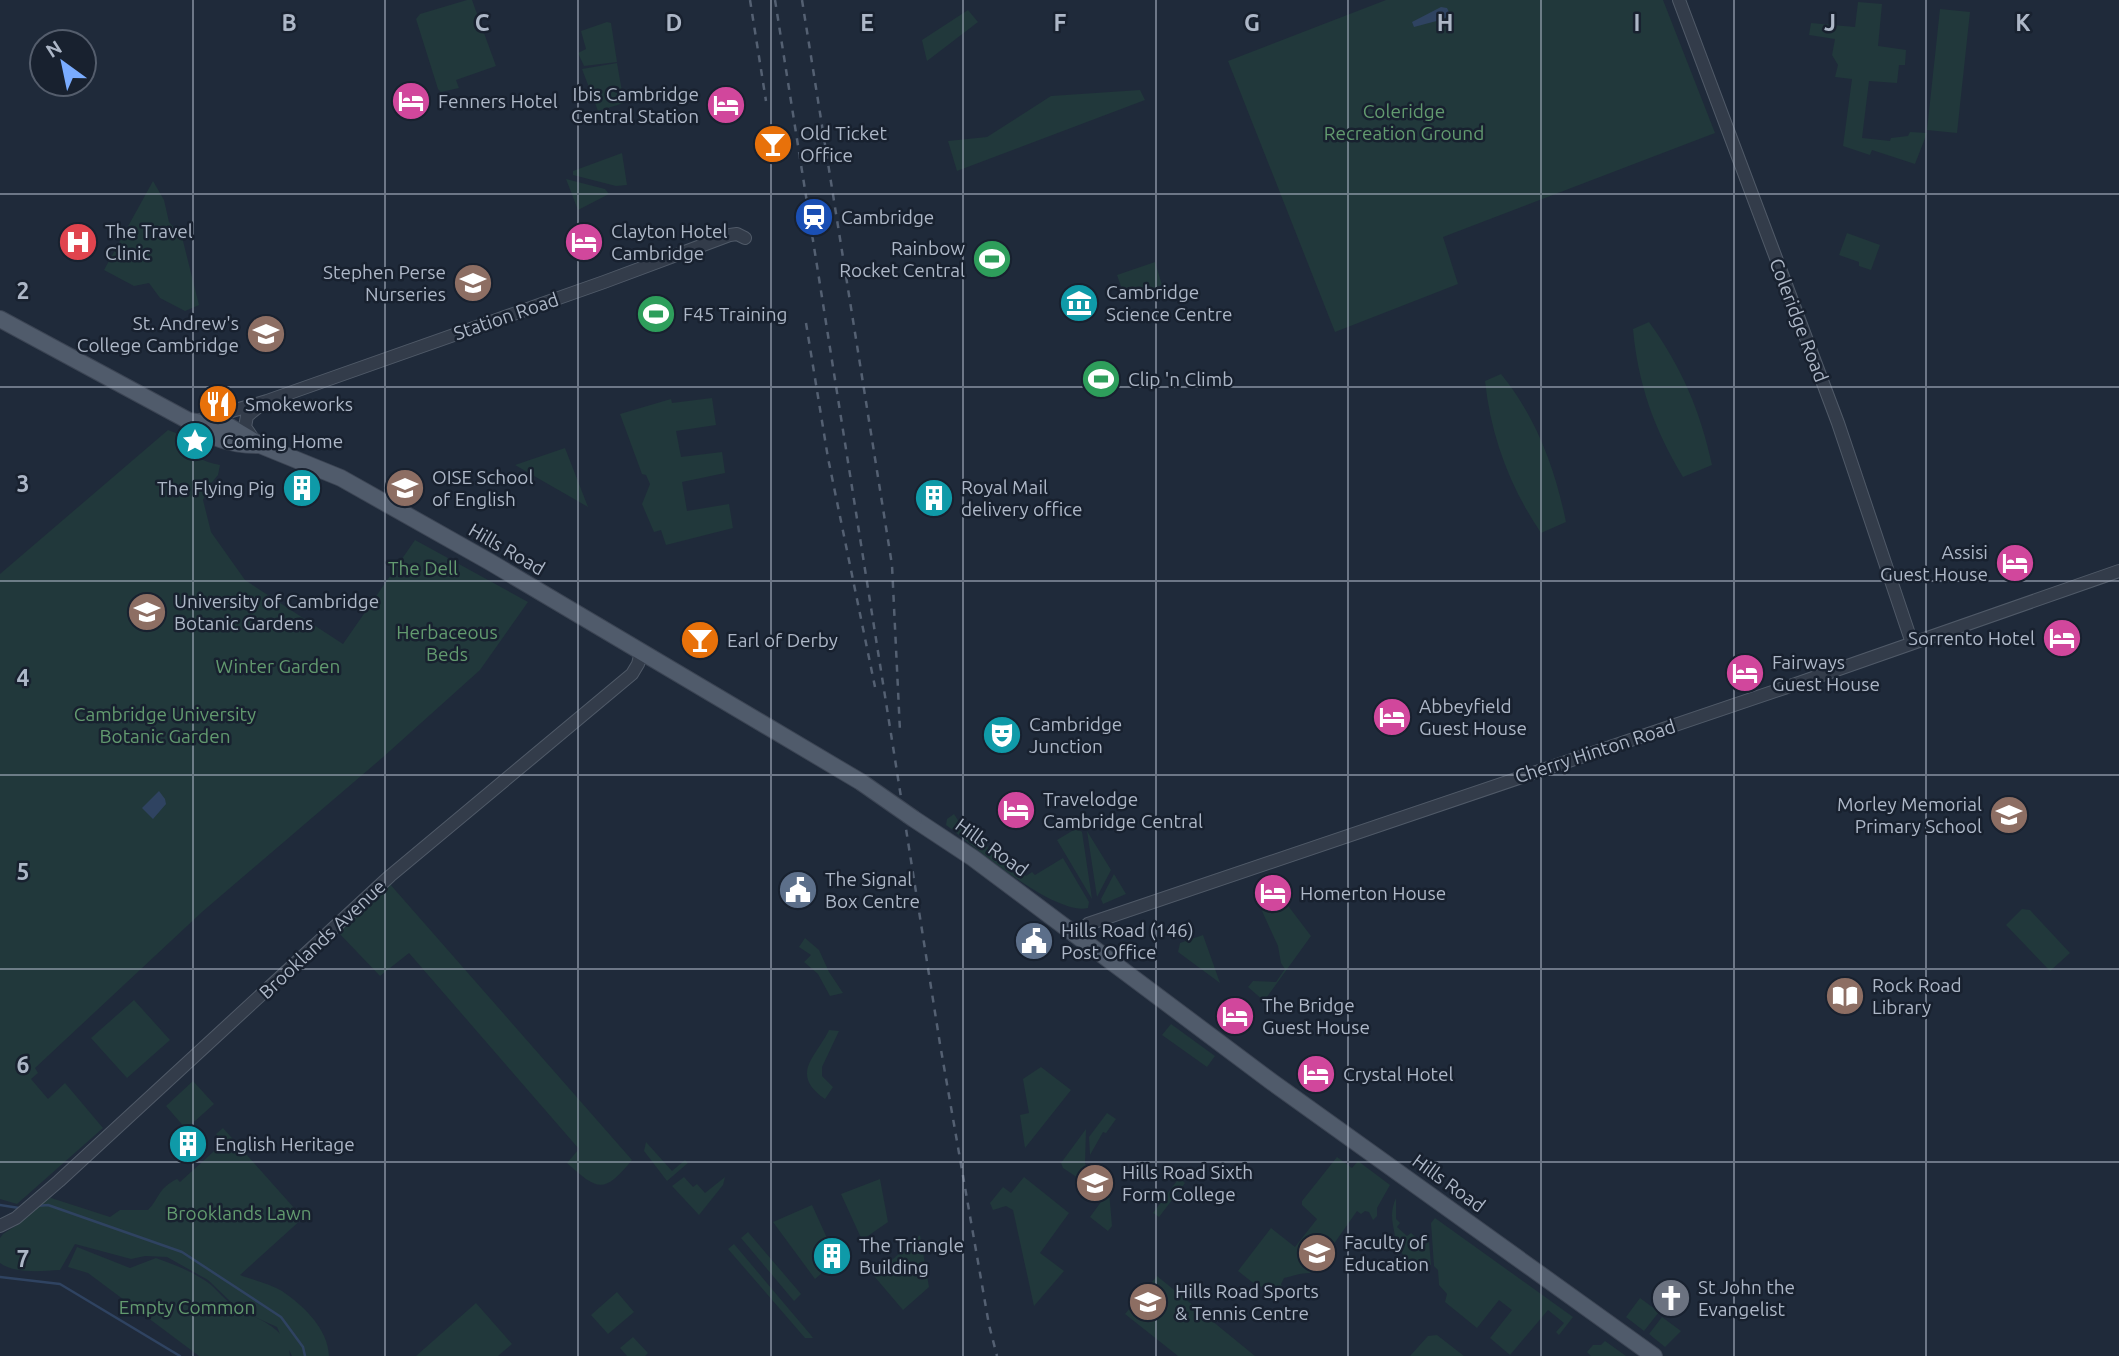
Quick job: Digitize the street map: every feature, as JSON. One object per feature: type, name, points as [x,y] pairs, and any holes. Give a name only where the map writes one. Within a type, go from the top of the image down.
[{"type":"main road","name":"Hills Road","points":[[0,319],[217,420],[260,445],[341,478],[489,562],[861,782],[973,858],[1272,1082],[1654,1356]]},
{"type":"main road","name":"Hills Road","points":[[217,420],[224,441],[238,445],[260,445]]},
{"type":"street","name":"Coleridge Road","points":[[1679,0],[1838,424],[1912,643]]},
{"type":"street","name":"Station Road","points":[[217,420],[719,239],[737,234],[744,237]]},
{"type":"street","points":[[260,445],[248,433],[246,422],[249,414],[267,401]]},
{"type":"street","name":"Cherry Hinton Road","points":[[1074,936],[1088,924],[2119,571]]},
{"type":"street","name":"Brooklands Avenue","points":[[0,1226],[29,1207],[390,876],[632,674],[638,664],[640,652]]},
{"type":"green space","points":[[472,0],[496,66],[456,80],[459,88],[441,92],[416,19],[420,14]]},
{"type":"green space","name":"Coleridge Recreation Ground","points":[[1386,0],[1663,0],[1715,133],[1443,237],[1458,284],[1335,332],[1228,61]]},
{"type":"green space","points":[[1858,2],[1882,4],[1878,46],[1906,50],[1905,65],[1899,65],[1897,83],[1869,81],[1862,138],[1890,141],[1891,138],[1908,136],[1910,132],[1927,133],[1915,164],[1872,150],[1870,155],[1843,146],[1852,79],[1835,77],[1838,65],[1832,55],[1835,39],[1809,35],[1811,23],[1855,27]]},
{"type":"green space","points":[[1940,9],[1970,12],[1957,133],[1927,130]]},
{"type":"green space","points":[[968,10],[978,22],[927,61],[922,40]]},
{"type":"green space","points":[[611,23],[617,62],[584,66],[578,53],[586,49],[581,31]]},
{"type":"green space","points":[[617,63],[624,103],[598,111],[582,69]]},
{"type":"green space","points":[[1140,90],[1145,100],[957,171],[948,141],[987,137],[1051,96]]},
{"type":"green space","points":[[622,153],[627,185],[616,186],[573,175],[573,171]]},
{"type":"green space","points":[[566,179],[605,189],[609,194],[578,210]]},
{"type":"green space","points":[[153,181],[164,200],[169,222],[182,237],[199,305],[185,311],[160,298],[149,283],[134,286],[104,270]]},
{"type":"green space","points":[[1847,233],[1880,245],[1871,270],[1859,266],[1859,262],[1839,255]]},
{"type":"green space","points":[[1155,262],[1162,285],[1125,298],[1117,275]]},
{"type":"green space","points":[[1649,322],[1671,356],[1688,390],[1702,426],[1712,465],[1683,477],[1656,424],[1639,369],[1633,329]]},
{"type":"green space","points":[[1501,374],[1534,425],[1550,463],[1561,502],[1566,522],[1541,533],[1520,498],[1497,442],[1485,381]]},
{"type":"green space","points":[[712,398],[716,425],[676,431],[681,457],[722,452],[725,473],[682,482],[687,511],[729,504],[733,528],[666,545],[661,530],[654,532],[642,504],[650,484],[646,475],[642,474],[620,414],[671,399],[672,403]]},
{"type":"green space","name":"Cambridge University Botanic Garden","points":[[168,430],[181,435],[187,448],[196,456],[220,465],[218,475],[208,487],[203,500],[211,532],[245,580],[343,644],[415,540],[528,602],[480,670],[202,912],[35,1068],[38,1073],[31,1079],[48,1099],[65,1083],[103,1128],[17,1204],[0,1199],[0,574]]},
{"type":"green space","points":[[565,448],[588,507],[515,465]]},
{"type":"green space","points":[[954,814],[963,828],[1026,876],[1032,872],[1035,875],[1063,858],[1089,902],[1088,908],[1073,908],[1056,902],[1015,878],[946,825],[947,819]]},
{"type":"green space","points":[[1077,828],[1082,832],[1092,899],[1057,840]]},
{"type":"green space","points":[[1087,831],[1111,870],[1097,897]]},
{"type":"green space","points":[[1114,874],[1126,894],[1103,904],[1101,899]]},
{"type":"green space","points":[[389,883],[632,1160],[614,1179],[601,1185],[594,1183],[567,1163],[579,1149],[409,953],[380,976],[337,931]]},
{"type":"green space","points":[[1279,903],[1286,903],[1311,936],[1264,1001],[1248,987],[1253,981],[1276,982],[1285,969],[1262,911]]},
{"type":"green space","points":[[2022,909],[2030,910],[2070,953],[2050,971],[2006,925]]},
{"type":"green space","points":[[1203,935],[1220,983],[1178,952],[1180,943]]},
{"type":"green space","points":[[805,938],[819,950],[843,993],[830,996],[818,974],[804,962],[811,955],[799,947]]},
{"type":"green space","points":[[134,1000],[170,1040],[127,1078],[91,1038]]},
{"type":"green space","points":[[1171,1024],[1215,1056],[1207,1067],[1162,1035]]},
{"type":"green space","points":[[829,1030],[839,1031],[822,1067],[822,1076],[833,1087],[825,1099],[814,1090],[807,1073]]},
{"type":"green space","points":[[1041,1067],[1071,1090],[1025,1148],[1020,1115],[1029,1113],[1023,1079]]},
{"type":"green space","points":[[193,1081],[214,1104],[186,1129],[166,1106]]},
{"type":"green space","points":[[1107,1113],[1116,1119],[1106,1133],[1103,1132],[1090,1155],[1089,1137]]},
{"type":"green space","points":[[223,1128],[303,1218],[240,1275],[282,1291],[298,1304],[319,1328],[328,1346],[329,1356],[292,1356],[289,1350],[290,1356],[199,1356],[88,1273],[68,1267],[77,1247],[130,1268],[156,1258],[204,1280],[234,1306],[254,1316],[231,1302],[208,1280],[167,1257],[145,1256],[131,1259],[75,1244],[60,1270],[21,1270],[0,1263],[0,1238],[48,1197],[110,1217],[120,1210],[148,1210],[166,1186],[177,1179],[180,1182],[223,1143],[216,1134]],"holes":[[[258,1318],[277,1327],[280,1334]]]},
{"type":"green space","points":[[1086,1129],[1085,1164],[1089,1168],[1081,1180],[1063,1168],[1061,1163]]},
{"type":"green space","points":[[646,1142],[672,1171],[685,1160],[688,1163],[667,1181],[644,1151]]},
{"type":"green space","points":[[1337,1157],[1352,1168],[1358,1161],[1390,1185],[1377,1208],[1377,1216],[1373,1220],[1369,1212],[1361,1214],[1357,1211],[1331,1248],[1317,1251],[1315,1248],[1309,1252],[1312,1270],[1310,1273],[1284,1278],[1281,1284],[1284,1293],[1276,1303],[1270,1298],[1274,1293],[1238,1271],[1271,1228],[1295,1247],[1317,1219],[1302,1205],[1302,1201]]},
{"type":"green space","points":[[684,1177],[693,1187],[697,1184],[705,1193],[725,1177],[723,1185],[699,1215],[672,1186]]},
{"type":"green space","points":[[1024,1177],[1069,1213],[1040,1253],[1064,1271],[1034,1306],[1013,1210],[1006,1206],[993,1210],[990,1203],[1003,1187],[1011,1193]]},
{"type":"green space","points":[[1179,1178],[1185,1183],[1159,1217],[1153,1213]]},
{"type":"green space","points":[[880,1179],[888,1222],[862,1240],[841,1194]]},
{"type":"green space","points":[[1109,1191],[1112,1226],[1108,1231],[1090,1217]]},
{"type":"green space","points":[[1396,1198],[1396,1219],[1400,1223],[1397,1227],[1407,1236],[1411,1233],[1425,1245],[1429,1241],[1431,1265],[1418,1268],[1396,1248],[1392,1217]]},
{"type":"green space","points":[[812,1205],[837,1260],[815,1279],[773,1222]]},
{"type":"green space","points":[[1435,1218],[1573,1317],[1559,1335],[1556,1332],[1564,1323],[1548,1310],[1510,1355],[1490,1338],[1512,1310],[1499,1300],[1477,1328],[1445,1302],[1447,1294],[1439,1285],[1438,1270],[1434,1266],[1431,1223]]},
{"type":"green space","points":[[748,1232],[801,1294],[794,1301],[741,1238]]},
{"type":"green space","points":[[920,1235],[929,1287],[903,1310],[874,1276]]},
{"type":"green space","points":[[734,1244],[813,1338],[805,1338],[728,1249]]},
{"type":"green space","points":[[1157,1276],[1255,1356],[1178,1356],[1125,1314]]},
{"type":"green space","points":[[617,1292],[634,1312],[608,1334],[591,1315]]},
{"type":"green space","points":[[1640,1298],[1659,1312],[1644,1331],[1626,1317]]},
{"type":"green space","points":[[476,1303],[512,1344],[498,1356],[416,1356]]},
{"type":"green space","points":[[1662,1317],[1681,1331],[1665,1347],[1649,1334]]},
{"type":"green space","points":[[1437,1335],[1464,1356],[1410,1356],[1428,1336]]},
{"type":"green space","points":[[633,1337],[648,1353],[645,1356],[627,1356],[620,1348]]},
{"type":"green space","points":[[1605,1341],[1626,1356],[1591,1356],[1587,1352],[1593,1345],[1601,1345]]},
{"type":"water","points":[[1441,7],[1447,8],[1450,14],[1444,19],[1414,27],[1412,22]]},
{"type":"water","points":[[159,791],[166,804],[153,819],[142,808]]},
{"type":"waterway","points":[[0,1205],[19,1208]]},
{"type":"waterway","points":[[36,1206],[48,1205],[182,1252],[281,1317],[303,1347],[305,1356]]},
{"type":"waterway","points":[[0,1277],[60,1284],[180,1356]]},
{"type":"railway","points":[[750,0],[766,101]]},
{"type":"railway","points":[[775,0],[940,1044],[989,1325],[997,1356]]},
{"type":"railway","points":[[802,0],[892,565],[900,731]]},
{"type":"railway","points":[[806,323],[828,458],[875,687]]},
{"type":"place","name":"Fenners Hotel","points":[[411,101]]},
{"type":"place","name":"Ibis Cambridge Central Station","points":[[726,105]]},
{"type":"place","name":"Old Ticket Office","points":[[773,144]]},
{"type":"place","name":"Cambridge","points":[[814,217]]},
{"type":"place","name":"The Travel Clinic","points":[[78,242]]},
{"type":"place","name":"Clayton Hotel Cambridge","points":[[584,242]]},
{"type":"place","name":"Rainbow Rocket Central","points":[[992,259]]},
{"type":"place","name":"Stephen Perse Nurseries","points":[[473,283]]},
{"type":"place","name":"Cambridge Science Centre","points":[[1079,303]]},
{"type":"place","name":"F45 Training","points":[[656,314]]},
{"type":"place","name":"St. Andrew's College Cambridge","points":[[266,334]]},
{"type":"place","name":"Clip 'n Climb","points":[[1101,379]]},
{"type":"place","name":"Smokeworks","points":[[218,404]]},
{"type":"place","name":"Coming Home","points":[[195,441]]},
{"type":"place","name":"The Flying Pig","points":[[302,488]]},
{"type":"place","name":"OISE School of English","points":[[405,488]]},
{"type":"place","name":"Royal Mail delivery office","points":[[934,498]]},
{"type":"place","name":"Assisi Guest House","points":[[2015,563]]},
{"type":"place","name":"University of Cambridge Botanic Gardens","points":[[147,612]]},
{"type":"place","name":"Sorrento Hotel","points":[[2062,638]]},
{"type":"place","name":"Earl of Derby","points":[[700,640]]},
{"type":"place","name":"Fairways Guest House","points":[[1745,673]]},
{"type":"place","name":"Abbeyfield Guest House","points":[[1392,717]]},
{"type":"place","name":"Cambridge Junction","points":[[1002,735]]},
{"type":"place","name":"Travelodge Cambridge Central","points":[[1016,810]]},
{"type":"place","name":"Morley Memorial Primary School","points":[[2009,815]]},
{"type":"place","name":"The Signal Box Centre","points":[[798,890]]},
{"type":"place","name":"Homerton House","points":[[1273,893]]},
{"type":"place","name":"Hills Road (146) Post Office","points":[[1034,941]]},
{"type":"place","name":"Rock Road Library","points":[[1845,996]]},
{"type":"place","name":"The Bridge Guest House","points":[[1235,1016]]},
{"type":"place","name":"Crystal Hotel","points":[[1316,1074]]},
{"type":"place","name":"English Heritage","points":[[188,1144]]},
{"type":"place","name":"Hills Road Sixth Form College","points":[[1095,1183]]},
{"type":"place","name":"Faculty of Education","points":[[1317,1253]]},
{"type":"place","name":"The Triangle Building","points":[[832,1256]]},
{"type":"place","name":"St John the Evangelist","points":[[1671,1298]]},
{"type":"place","name":"Hills Road Sports & Tennis Centre","points":[[1148,1302]]},
{"type":"park label","name":"The Dell","points":[[423,568]]},
{"type":"park label","name":"Herbaceous Beds","points":[[447,643]]},
{"type":"park label","name":"Winter Garden","points":[[278,666]]},
{"type":"park label","name":"Brooklands Lawn","points":[[239,1213]]},
{"type":"park label","name":"Empty Common","points":[[187,1307]]}]
